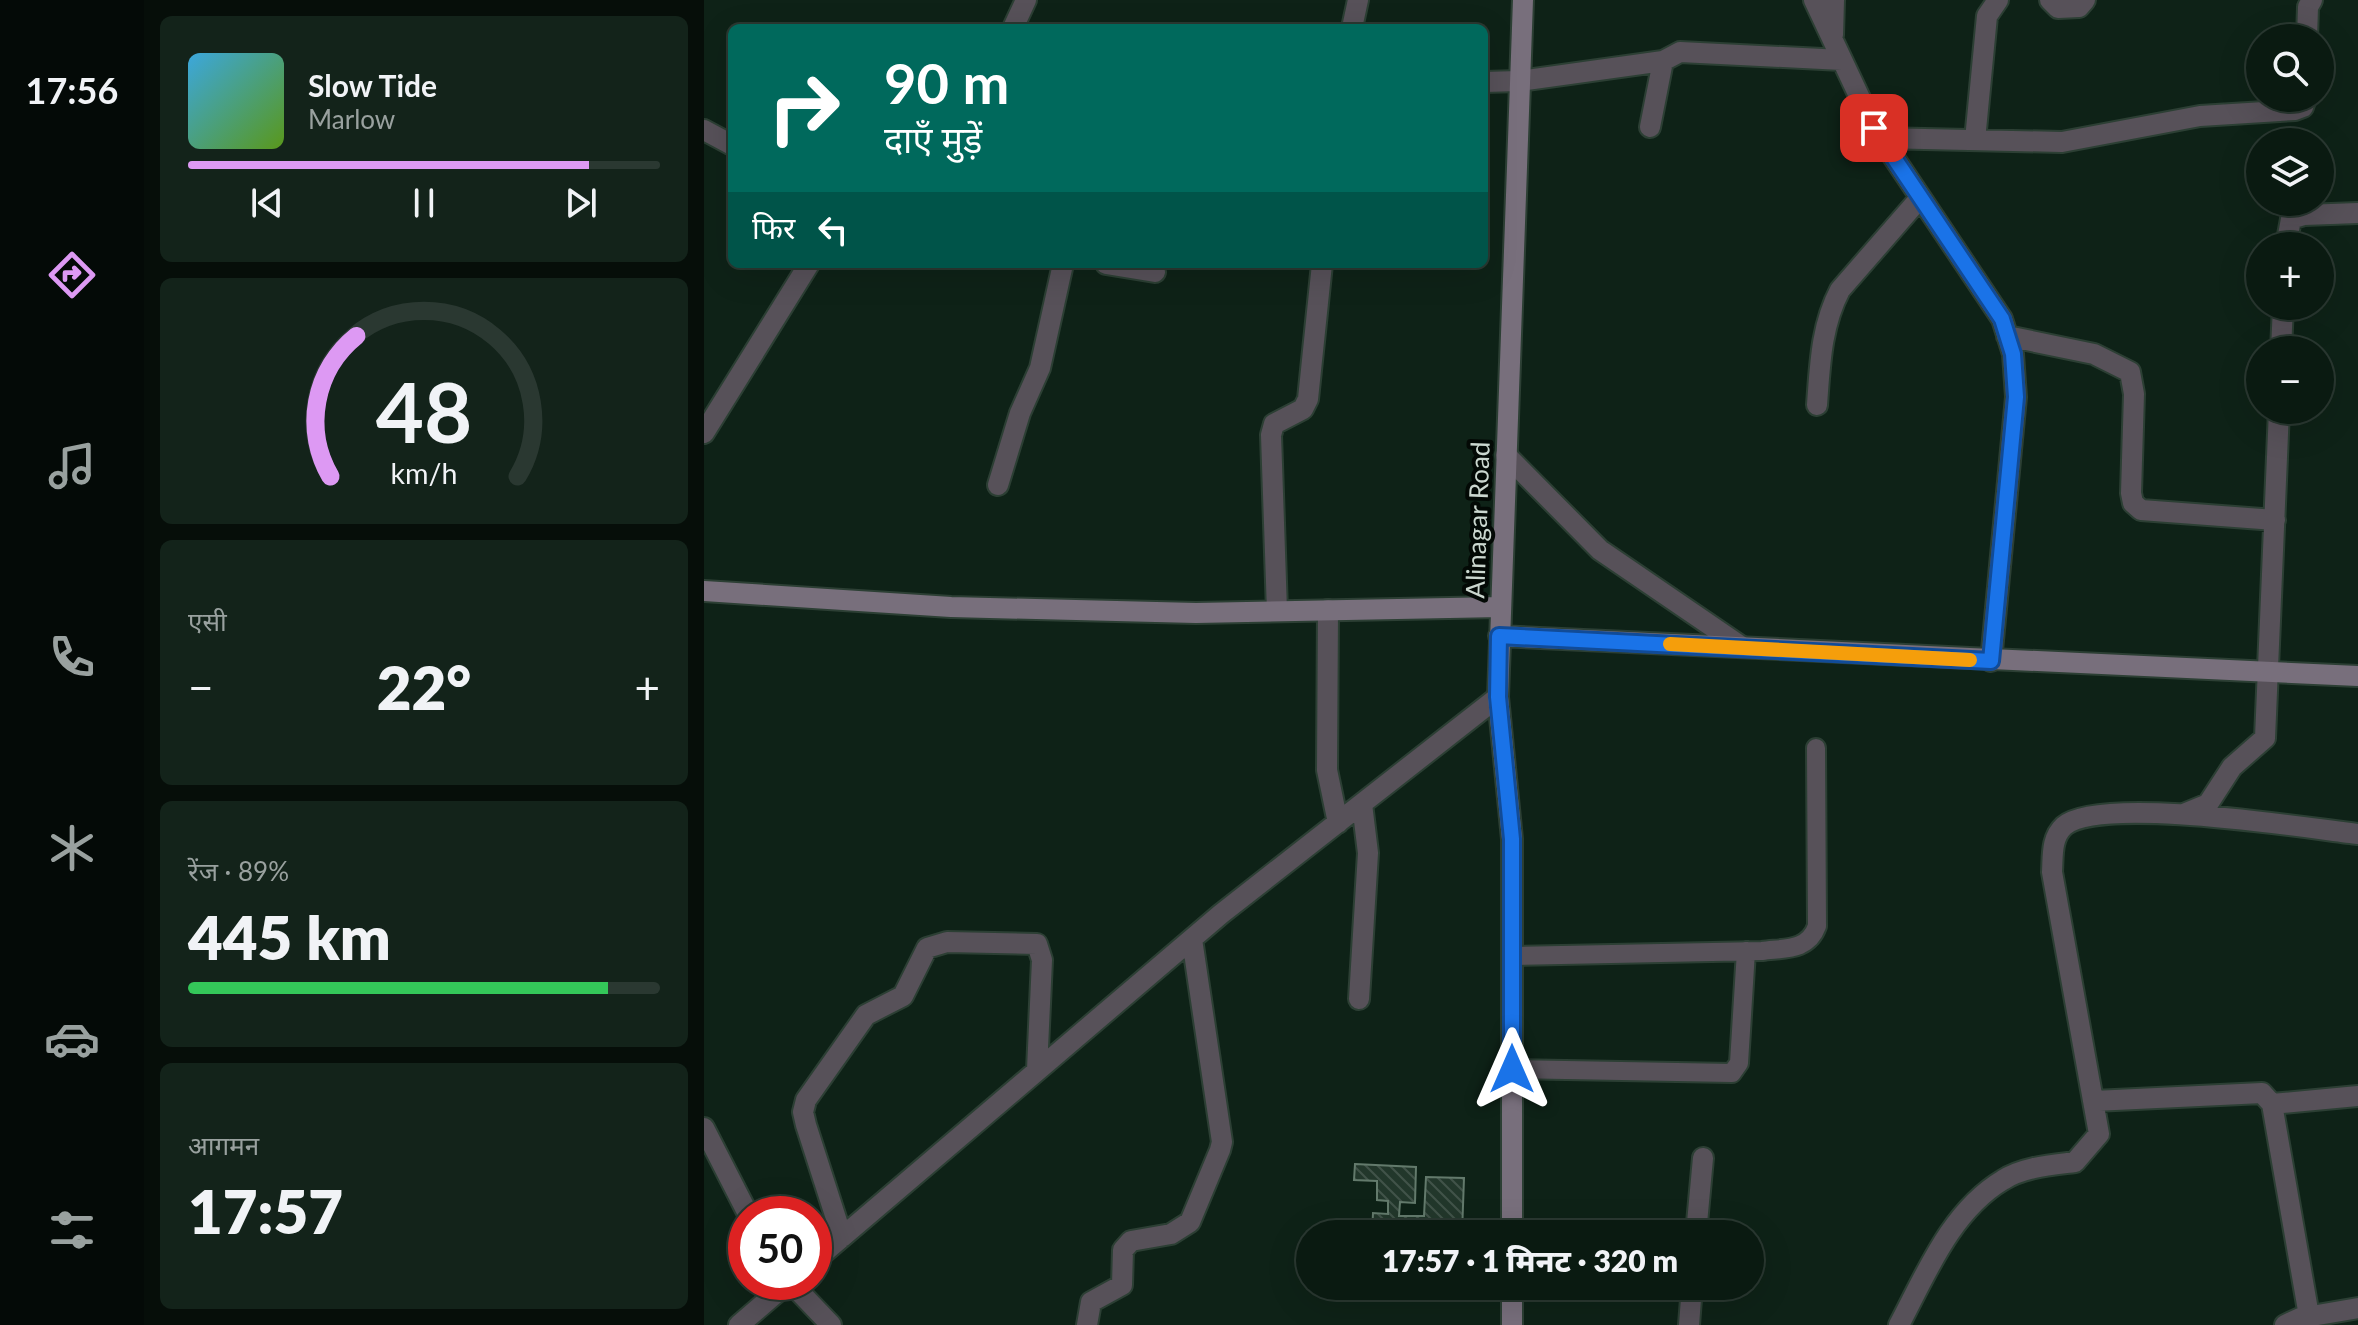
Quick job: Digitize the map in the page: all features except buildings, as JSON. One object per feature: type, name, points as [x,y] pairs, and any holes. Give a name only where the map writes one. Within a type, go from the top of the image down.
[{"type":"street","points":[[1015,24],[1026,0]]},
{"type":"street","points":[[1353,24],[1358,0]]},
{"type":"street","name":"Alinagar Road","points":[[1512,1220],[1512,839],[1498,697],[1523,0]]},
{"type":"street","points":[[1814,0],[1881,138],[2002,319],[2013,354],[2016,397],[1991,661]]},
{"type":"street","points":[[1832,39],[1834,0]]},
{"type":"street","points":[[1975,140],[1987,16],[1998,0]]},
{"type":"street","points":[[2050,0],[2058,8],[2079,7],[2085,0]]},
{"type":"street","points":[[2307,24],[2308,7],[2312,0]]},
{"type":"street","points":[[1488,82],[1519,81],[1663,61],[1680,52],[1842,60]]},
{"type":"street","points":[[1650,127],[1663,61]]},
{"type":"street","points":[[1881,138],[2062,142],[2200,116],[2263,112]]},
{"type":"street","points":[[704,130],[728,143]]},
{"type":"street","points":[[1817,405],[1822,338],[1833,303],[1840,290],[1920,198]]},
{"type":"street","points":[[2289,232],[2291,219],[2358,213]]},
{"type":"street","points":[[704,433],[807,268]]},
{"type":"street","points":[[998,485],[1020,413],[1040,368],[1062,268]]},
{"type":"street","points":[[1130,268],[1155,272]]},
{"type":"street","points":[[1277,611],[1271,435],[1274,424],[1303,409],[1308,399],[1322,268]]},
{"type":"street","points":[[2007,336],[2094,354],[2130,372],[2134,394],[2131,493],[2133,503],[2141,510],[2275,520]]},
{"type":"street","points":[[2186,813],[2208,804],[2232,767],[2265,738],[2278,424]]},
{"type":"street","points":[[1506,455],[1600,550],[1742,647]]},
{"type":"street","points":[[704,591],[951,607],[1277,611],[1500,607]]},
{"type":"street","points":[[1328,610],[1327,770],[1338,823]]},
{"type":"street","points":[[1499,636],[2358,676]]},
{"type":"street","points":[[832,1246],[1192,939],[1498,697]]},
{"type":"street","points":[[1359,999],[1368,853],[1362,804]]},
{"type":"street","points":[[1899,1325],[1964,1211],[2004,1179],[2038,1167],[2075,1162],[2099,1134],[2052,872],[2054,840],[2064,827],[2089,817],[2186,813],[2358,834]]},
{"type":"street","points":[[1087,1325],[1091,1302],[1122,1285],[1123,1250],[1131,1241],[1171,1234],[1190,1222],[1220,1150],[1222,1142],[1192,939]]},
{"type":"street","points":[[842,1237],[806,1125],[803,1112],[806,1100],[866,1015],[903,996],[927,948],[947,942],[1037,944],[1042,960],[1037,1070]]},
{"type":"street","points":[[2094,1101],[2262,1093],[2272,1104],[2309,1316]]},
{"type":"street","points":[[2272,1104],[2358,1096]]},
{"type":"street","points":[[704,1128],[739,1196]]},
{"type":"street","points":[[1697,1220],[1703,1158]]},
{"type":"street","points":[[739,1325],[769,1300]]},
{"type":"street","points":[[807,1300],[831,1325]]},
{"type":"street","points":[[1512,1300],[1512,1325]]},
{"type":"street","points":[[1689,1325],[1691,1300]]},
{"type":"street","points":[[2285,1325],[2309,1316],[2358,1308]]},
{"type":"lane","points":[[1512,956],[1746,951],[1803,946],[1813,937],[1817,926],[1816,748]]},
{"type":"lane","points":[[1512,1069],[1732,1073],[1739,1063],[1746,951]]},
{"type":"slow traffic","points":[[1670,644],[1970,660]]},
{"type":"route","points":[[1512,1069],[1512,839],[1498,697],[1499,636],[1991,661],[2016,397],[2013,354],[2002,319],[1874,128]]}]
